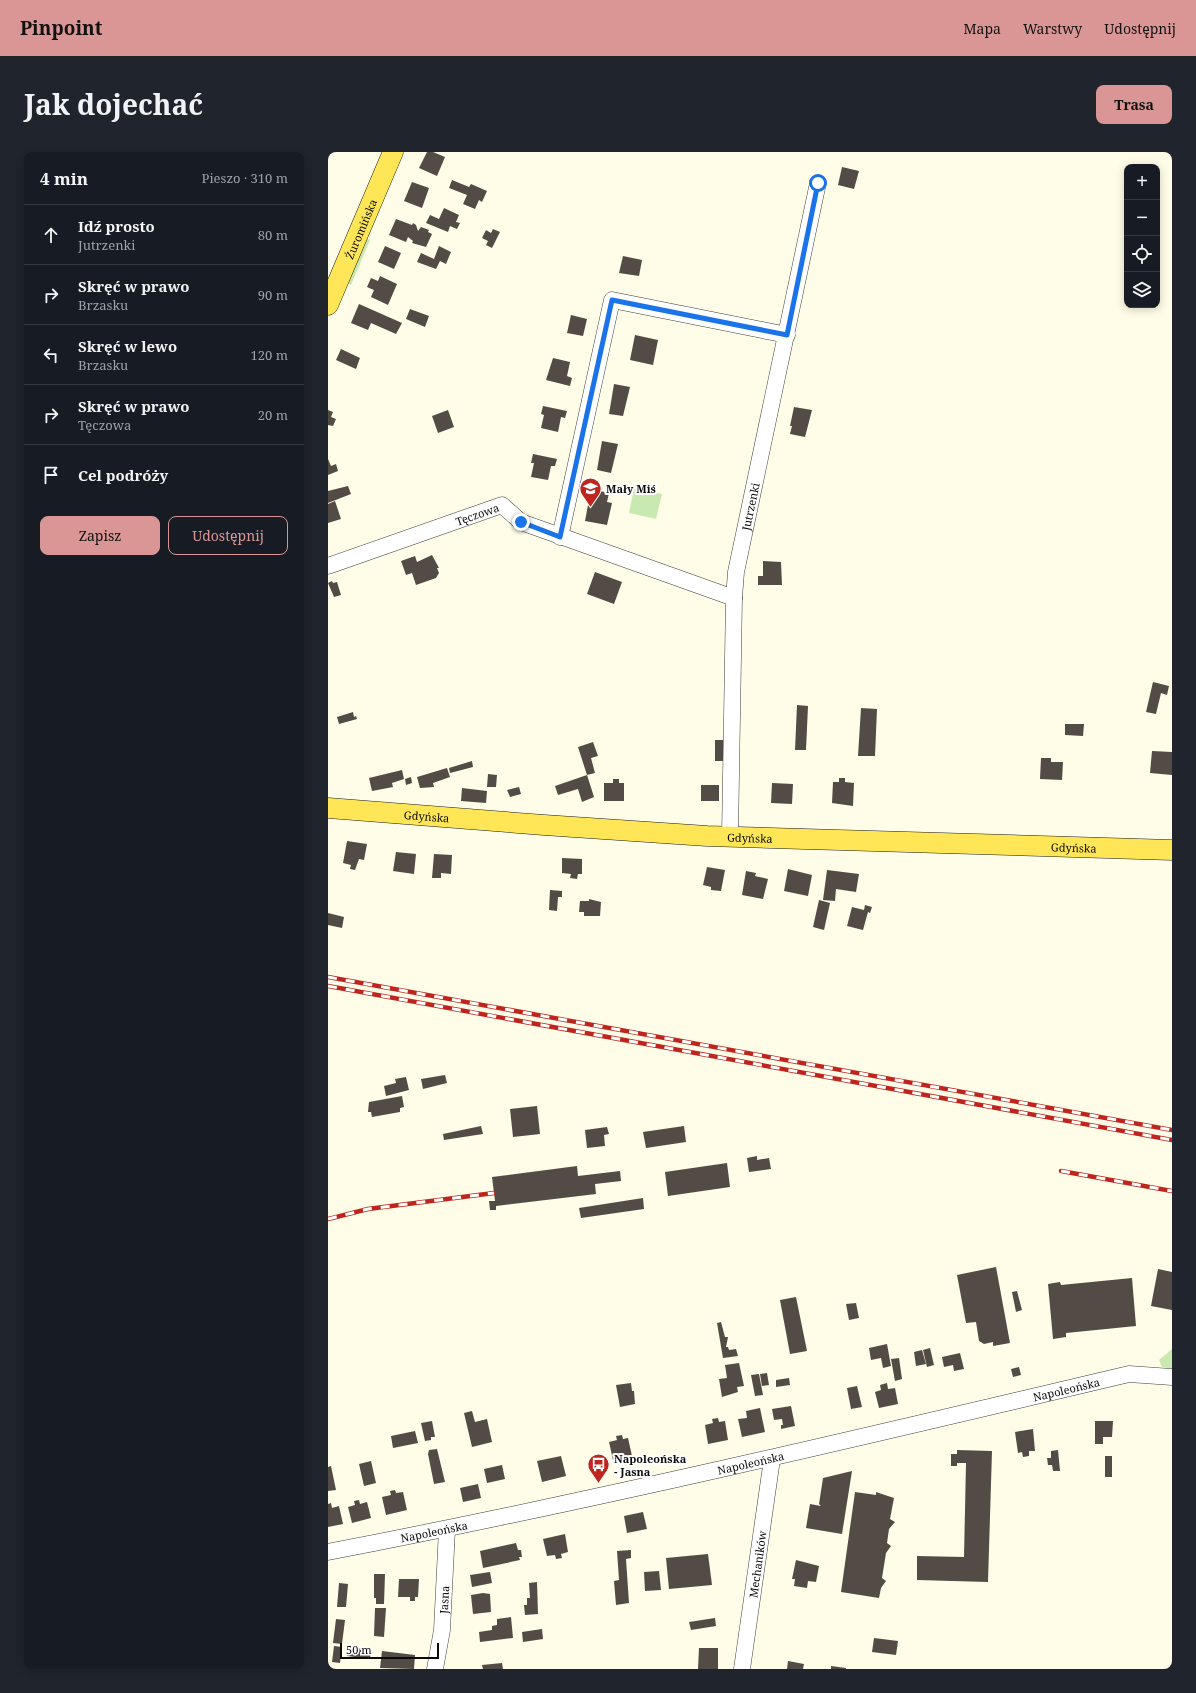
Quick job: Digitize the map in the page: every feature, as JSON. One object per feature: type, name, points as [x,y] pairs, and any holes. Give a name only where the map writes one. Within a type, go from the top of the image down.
[{"type":"main road","name":"Żuromińska","points":[[328,305],[393,152]]},
{"type":"main road","name":"Gdyńska","points":[[328,808],[544,825],[730,836],[1172,850]]},
{"type":"street","name":"Jutrzenki","points":[[730,836],[734,598],[736,572],[818,183]]},
{"type":"street","points":[[560,537],[612,300],[787,335]]},
{"type":"street","name":"Tęczowa","points":[[328,566],[502,505],[521,522],[734,598]]},
{"type":"street","name":"Napoleońska","points":[[328,1552],[447,1529],[772,1459],[1129,1374],[1172,1377]]},
{"type":"street","name":"Mechaników","points":[[742,1669],[772,1459]]},
{"type":"street","name":"Jasna","points":[[435,1669],[442,1630],[447,1529]]},
{"type":"green space","points":[[366,238],[370,240],[351,285],[347,283]]},
{"type":"green space","points":[[634,488],[662,494],[656,519],[629,513]]},
{"type":"green space","points":[[1172,1349],[1172,1369],[1162,1367],[1159,1360]]},
{"type":"building","points":[[427,152],[433,152],[445,157],[437,176],[419,168]]},
{"type":"building","points":[[842,167],[859,171],[854,189],[838,185]]},
{"type":"building","points":[[452,180],[469,187],[471,184],[487,191],[482,202],[479,200],[475,209],[463,204],[467,195],[449,188]]},
{"type":"building","points":[[412,182],[429,188],[422,208],[404,201]]},
{"type":"building","points":[[444,208],[459,215],[456,222],[460,223],[457,229],[450,226],[448,232],[426,223],[430,215],[439,219]]},
{"type":"building","points":[[396,219],[412,225],[413,223],[416,225],[418,231],[421,227],[429,230],[428,232],[432,234],[426,247],[412,243],[413,241],[408,237],[406,242],[389,235]]},
{"type":"building","points":[[493,229],[500,232],[492,248],[486,245],[488,241],[482,238],[486,230],[491,233]]},
{"type":"building","points":[[385,246],[401,253],[394,269],[378,262]]},
{"type":"building","points":[[439,246],[451,252],[446,264],[440,261],[436,269],[417,262],[421,253],[434,259]]},
{"type":"building","points":[[623,256],[642,260],[639,276],[619,273]]},
{"type":"building","points":[[380,276],[397,284],[388,305],[371,297],[374,290],[367,287],[371,278],[378,281]]},
{"type":"building","points":[[359,304],[402,323],[396,334],[371,323],[368,330],[351,323]]},
{"type":"building","points":[[410,309],[429,316],[425,327],[406,319]]},
{"type":"building","points":[[571,315],[587,319],[583,336],[567,333]]},
{"type":"building","points":[[635,335],[658,340],[653,365],[630,360]]},
{"type":"building","points":[[341,349],[360,358],[356,369],[336,360]]},
{"type":"building","points":[[553,358],[570,362],[567,376],[572,378],[570,386],[546,380]]},
{"type":"building","points":[[614,384],[630,387],[623,416],[609,414]]},
{"type":"building","points":[[543,406],[567,411],[565,418],[561,417],[558,432],[541,428],[544,415],[541,414]]},
{"type":"building","points":[[794,407],[812,410],[805,437],[790,434]]},
{"type":"building","points":[[328,410],[333,412],[331,417],[336,419],[333,426],[328,425]]},
{"type":"building","points":[[448,410],[454,427],[438,433],[432,416]]},
{"type":"building","points":[[602,441],[618,444],[611,473],[597,470]]},
{"type":"building","points":[[533,454],[557,459],[555,466],[551,466],[548,480],[531,477],[534,463],[531,463]]},
{"type":"building","points":[[328,459],[331,466],[336,464],[338,471],[328,475]]},
{"type":"building","points":[[348,486],[351,494],[328,503],[328,491]]},
{"type":"building","points":[[591,489],[609,493],[607,502],[612,503],[607,525],[585,521]]},
{"type":"building","points":[[335,501],[341,519],[328,523],[328,504]]},
{"type":"building","points":[[432,555],[439,568],[437,568],[439,573],[436,578],[416,585],[412,573],[406,575],[401,561],[415,556],[417,562]]},
{"type":"building","points":[[763,561],[781,562],[782,585],[758,585],[758,576],[763,576]]},
{"type":"building","points":[[595,572],[622,582],[614,604],[587,594]]},
{"type":"building","points":[[332,581],[333,583],[337,582],[341,595],[334,597],[328,583]]},
{"type":"building","points":[[1153,682],[1169,686],[1167,695],[1161,693],[1156,714],[1146,712]]},
{"type":"building","points":[[797,705],[808,706],[806,750],[795,750]]},
{"type":"building","points":[[861,708],[877,709],[875,756],[858,756]]},
{"type":"building","points":[[353,712],[354,717],[356,716],[357,719],[339,724],[337,717]]},
{"type":"building","points":[[1065,724],[1084,724],[1083,736],[1065,735]]},
{"type":"building","points":[[715,740],[725,740],[725,761],[715,761]]},
{"type":"building","points":[[593,742],[598,756],[591,758],[595,773],[587,775],[578,747]]},
{"type":"building","points":[[1152,751],[1172,752],[1172,775],[1150,773]]},
{"type":"building","points":[[1041,758],[1051,758],[1051,762],[1063,762],[1062,780],[1040,779]]},
{"type":"building","points":[[472,761],[473,767],[450,773],[449,768]]},
{"type":"building","points":[[447,768],[450,777],[433,783],[434,787],[420,788],[417,777]]},
{"type":"building","points":[[402,770],[404,779],[392,783],[393,787],[372,791],[369,778]]},
{"type":"building","points":[[488,774],[497,775],[496,787],[487,787]]},
{"type":"building","points":[[587,775],[594,797],[582,802],[578,789],[558,795],[555,786]]},
{"type":"building","points":[[411,777],[412,783],[406,785],[405,779]]},
{"type":"building","points":[[839,778],[845,778],[845,782],[854,783],[853,806],[832,803],[833,782],[839,782]]},
{"type":"building","points":[[613,779],[619,779],[619,783],[624,783],[624,801],[604,801],[604,783],[613,783]]},
{"type":"building","points":[[772,783],[793,784],[792,804],[771,803]]},
{"type":"building","points":[[701,785],[719,785],[719,801],[701,801]]},
{"type":"building","points":[[519,787],[521,794],[510,797],[507,790]]},
{"type":"building","points":[[462,788],[487,791],[486,803],[461,801]]},
{"type":"building","points":[[347,841],[367,844],[364,860],[359,859],[355,870],[350,869],[351,865],[343,863]]},
{"type":"building","points":[[396,852],[416,854],[414,874],[393,871]]},
{"type":"building","points":[[434,854],[452,855],[451,874],[441,873],[441,878],[432,878]]},
{"type":"building","points":[[562,858],[582,859],[582,874],[578,874],[577,879],[570,878],[571,874],[562,873]]},
{"type":"building","points":[[707,867],[725,870],[721,891],[711,890],[711,887],[703,885]]},
{"type":"building","points":[[788,869],[812,875],[808,896],[784,891]]},
{"type":"building","points":[[827,870],[859,874],[856,892],[836,889],[835,901],[823,900]]},
{"type":"building","points":[[746,871],[756,873],[755,876],[768,879],[763,899],[742,895]]},
{"type":"building","points":[[550,890],[562,891],[562,897],[558,897],[557,911],[549,910]]},
{"type":"building","points":[[589,899],[601,902],[600,916],[584,916],[584,912],[579,912],[580,901],[589,901]]},
{"type":"building","points":[[819,900],[830,903],[824,930],[813,927]]},
{"type":"building","points":[[865,905],[872,907],[870,913],[868,912],[863,930],[847,926],[852,907],[864,910]]},
{"type":"building","points":[[328,913],[344,917],[342,928],[328,925]]},
{"type":"building","points":[[445,1075],[447,1083],[423,1089],[421,1079]]},
{"type":"building","points":[[406,1077],[409,1090],[386,1096],[384,1086],[396,1083],[395,1079]]},
{"type":"building","points":[[402,1096],[404,1107],[400,1108],[400,1112],[372,1117],[371,1112],[368,1112],[369,1102]]},
{"type":"building","points":[[537,1106],[540,1134],[513,1137],[510,1109]]},
{"type":"building","points":[[481,1126],[483,1134],[444,1140],[443,1134]]},
{"type":"building","points":[[684,1126],[686,1142],[646,1148],[643,1132]]},
{"type":"building","points":[[607,1127],[609,1134],[604,1135],[605,1146],[587,1148],[585,1130]]},
{"type":"building","points":[[757,1156],[757,1160],[769,1158],[771,1169],[749,1172],[747,1158]]},
{"type":"building","points":[[727,1163],[730,1187],[668,1196],[665,1172]]},
{"type":"building","points":[[577,1166],[578,1176],[620,1171],[621,1181],[595,1184],[596,1194],[496,1206],[496,1210],[490,1210],[489,1201],[495,1201],[492,1177]]},
{"type":"building","points":[[643,1198],[644,1209],[581,1218],[579,1208]]},
{"type":"building","points":[[996,1267],[1010,1343],[993,1346],[993,1342],[984,1344],[979,1341],[976,1322],[966,1323],[957,1275]]},
{"type":"building","points":[[1158,1269],[1172,1272],[1172,1310],[1151,1306]]},
{"type":"building","points":[[1132,1278],[1136,1326],[1066,1333],[1066,1337],[1053,1339],[1048,1284],[1060,1282],[1061,1285]]},
{"type":"building","points":[[1017,1291],[1022,1310],[1016,1312],[1012,1292]]},
{"type":"building","points":[[796,1297],[807,1351],[790,1354],[780,1300]]},
{"type":"building","points":[[856,1303],[859,1318],[849,1320],[846,1304]]},
{"type":"building","points":[[721,1322],[725,1337],[728,1337],[726,1347],[728,1347],[729,1350],[736,1349],[738,1356],[723,1358],[717,1323]]},
{"type":"building","points":[[887,1344],[891,1366],[883,1368],[881,1358],[871,1360],[869,1348]]},
{"type":"building","points":[[930,1348],[934,1365],[927,1367],[923,1350]]},
{"type":"building","points":[[922,1350],[926,1364],[916,1366],[914,1352]]},
{"type":"building","points":[[960,1353],[964,1369],[954,1371],[953,1365],[944,1367],[942,1357]]},
{"type":"building","points":[[899,1358],[902,1379],[895,1381],[891,1359]]},
{"type":"building","points":[[739,1363],[744,1386],[737,1387],[738,1392],[722,1397],[719,1379],[727,1378],[725,1365]]},
{"type":"building","points":[[1019,1367],[1021,1375],[1013,1377],[1011,1369]]},
{"type":"building","points":[[767,1373],[769,1385],[762,1386],[760,1374]]},
{"type":"building","points":[[759,1374],[763,1395],[755,1396],[751,1375]]},
{"type":"building","points":[[789,1378],[790,1385],[776,1387],[776,1380]]},
{"type":"building","points":[[631,1383],[632,1391],[634,1391],[635,1404],[620,1407],[616,1385]]},
{"type":"building","points":[[887,1383],[888,1389],[895,1388],[898,1404],[879,1408],[875,1392],[881,1390],[880,1385]]},
{"type":"building","points":[[857,1386],[862,1407],[851,1409],[847,1388]]},
{"type":"building","points":[[791,1406],[795,1426],[781,1429],[781,1425],[783,1425],[782,1419],[774,1420],[772,1409]]},
{"type":"building","points":[[760,1408],[765,1432],[742,1437],[738,1419],[747,1418],[746,1411]]},
{"type":"building","points":[[472,1411],[475,1422],[487,1419],[492,1442],[472,1447],[464,1413]]},
{"type":"building","points":[[718,1418],[719,1422],[725,1421],[728,1440],[708,1444],[705,1425],[713,1423],[712,1419]]},
{"type":"building","points":[[432,1421],[435,1437],[431,1437],[431,1440],[425,1441],[421,1423]]},
{"type":"building","points":[[1095,1421],[1113,1421],[1112,1437],[1103,1437],[1103,1444],[1095,1444]]},
{"type":"building","points":[[1033,1429],[1035,1451],[1029,1451],[1029,1456],[1023,1457],[1022,1452],[1018,1453],[1015,1432]]},
{"type":"building","points":[[415,1431],[418,1443],[393,1448],[391,1436]]},
{"type":"building","points":[[622,1435],[623,1439],[628,1438],[632,1456],[613,1460],[609,1442],[617,1440],[616,1436]]},
{"type":"building","points":[[437,1449],[445,1482],[434,1484],[428,1454],[429,1450]]},
{"type":"building","points":[[957,1450],[992,1451],[988,1582],[917,1580],[917,1556],[964,1557],[966,1463],[957,1463],[957,1466],[951,1466],[951,1454],[957,1454]]},
{"type":"building","points":[[1058,1450],[1060,1471],[1053,1471],[1052,1465],[1048,1465],[1047,1458],[1051,1458],[1051,1451]]},
{"type":"building","points":[[561,1456],[566,1476],[542,1482],[537,1461]]},
{"type":"building","points":[[1105,1456],[1112,1456],[1112,1477],[1105,1477]]},
{"type":"building","points":[[371,1461],[376,1483],[364,1486],[359,1464]]},
{"type":"building","points":[[502,1465],[505,1479],[487,1483],[484,1469]]},
{"type":"building","points":[[331,1466],[336,1490],[328,1491],[328,1467]]},
{"type":"building","points":[[852,1471],[842,1534],[806,1528],[810,1504],[821,1506],[819,1504],[823,1478]]},
{"type":"building","points":[[478,1484],[481,1498],[463,1502],[460,1488]]},
{"type":"building","points":[[395,1490],[396,1493],[403,1492],[407,1510],[386,1515],[382,1497],[391,1495],[390,1491]]},
{"type":"building","points":[[855,1492],[876,1495],[876,1492],[894,1498],[890,1519],[895,1522],[889,1529],[887,1543],[891,1546],[886,1553],[882,1578],[886,1581],[881,1588],[879,1598],[841,1592]]},
{"type":"building","points":[[359,1500],[360,1504],[367,1502],[371,1518],[352,1523],[348,1507],[355,1505],[354,1501]]},
{"type":"building","points":[[331,1503],[332,1508],[339,1506],[343,1524],[328,1527],[328,1504]]},
{"type":"building","points":[[643,1512],[647,1529],[627,1533],[624,1516]]},
{"type":"building","points":[[565,1534],[568,1552],[561,1554],[562,1558],[556,1559],[555,1555],[547,1556],[543,1539]]},
{"type":"building","points":[[516,1543],[518,1550],[521,1550],[522,1557],[519,1557],[520,1560],[483,1568],[480,1551]]},
{"type":"building","points":[[631,1550],[631,1558],[626,1559],[629,1603],[616,1605],[614,1581],[619,1580],[617,1551]]},
{"type":"building","points":[[708,1554],[712,1585],[669,1589],[666,1558]]},
{"type":"building","points":[[796,1560],[819,1566],[816,1582],[808,1581],[807,1588],[794,1586],[795,1579],[792,1579]]},
{"type":"building","points":[[659,1571],[661,1590],[645,1591],[644,1572]]},
{"type":"building","points":[[490,1572],[492,1583],[472,1587],[470,1575]]},
{"type":"building","points":[[374,1574],[385,1574],[384,1604],[376,1604],[376,1598],[374,1598]]},
{"type":"building","points":[[399,1579],[419,1579],[418,1597],[415,1597],[415,1601],[410,1601],[410,1597],[398,1597]]},
{"type":"building","points":[[537,1582],[538,1614],[525,1615],[524,1605],[527,1605],[527,1598],[530,1598],[529,1583]]},
{"type":"building","points":[[339,1583],[348,1584],[346,1607],[337,1607]]},
{"type":"building","points":[[483,1593],[490,1594],[491,1612],[473,1614],[471,1595]]},
{"type":"building","points":[[375,1608],[386,1608],[384,1637],[374,1636]]},
{"type":"building","points":[[511,1617],[513,1638],[480,1642],[479,1632],[492,1630],[492,1626],[497,1625],[497,1619]]},
{"type":"building","points":[[715,1618],[716,1626],[691,1630],[689,1622]]},
{"type":"building","points":[[336,1619],[345,1620],[342,1644],[333,1643]]},
{"type":"building","points":[[542,1629],[543,1639],[523,1642],[522,1632]]},
{"type":"building","points":[[874,1638],[898,1641],[896,1655],[872,1652]]},
{"type":"building","points":[[334,1646],[342,1647],[340,1663],[332,1662]]},
{"type":"building","points":[[349,1647],[371,1650],[370,1659],[347,1656]]},
{"type":"building","points":[[699,1648],[718,1648],[718,1669],[698,1669]]},
{"type":"building","points":[[382,1651],[415,1655],[414,1669],[380,1668]]},
{"type":"building","points":[[788,1661],[804,1664],[803,1669],[787,1669]]},
{"type":"building","points":[[502,1663],[503,1669],[483,1669],[482,1665]]},
{"type":"building","points":[[831,1666],[846,1668],[846,1669],[831,1669]]},
{"type":"railway","points":[[328,977],[1172,1130]]},
{"type":"railway","points":[[328,986],[1172,1140]]},
{"type":"railway","points":[[1061,1171],[1172,1191]]},
{"type":"railway","points":[[328,1219],[368,1209],[494,1193]]},
{"type":"place","name":"Mały Miś","points":[[591,508]]},
{"type":"place","name":"Napoleońska - Jasna","points":[[598,1484]]},
{"type":"route","points":[[521,522],[560,537],[612,300],[787,335],[818,183]]}]
